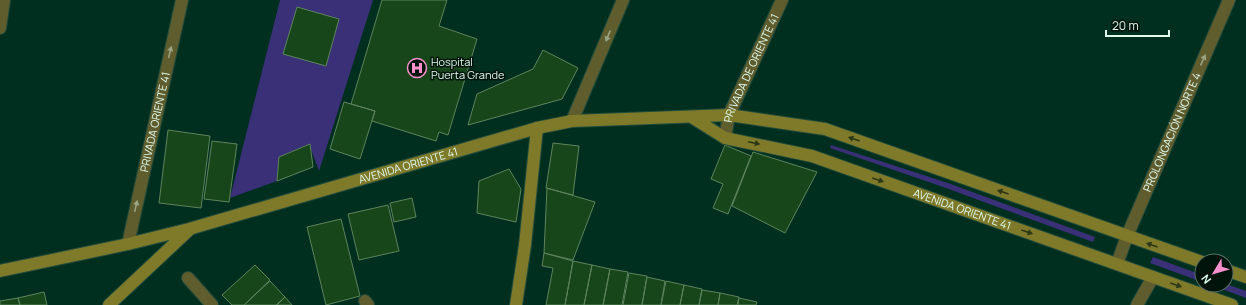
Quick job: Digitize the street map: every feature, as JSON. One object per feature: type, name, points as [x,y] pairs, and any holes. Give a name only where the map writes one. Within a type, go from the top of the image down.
[{"type":"street","points":[[0,28],[4,0]]},
{"type":"street","name":"PRIVADA ORIENTE 41","points":[[128,244],[182,0]]},
{"type":"street","points":[[572,121],[623,0]]},
{"type":"street","name":"PRIVADA DE ORIENTE 41","points":[[725,138],[729,115],[782,0]]},
{"type":"street","name":"PROLONGACIÓN NORTE 4","points":[[1117,264],[1127,236],[1229,0]]},
{"type":"street","name":"AVENIDA ORIENTE 41","points":[[0,271],[128,244],[189,229],[537,128],[572,121],[693,118],[729,115],[825,129],[1194,259]]},
{"type":"street","name":"AVENIDA ORIENTE 41","points":[[693,118],[725,138],[812,156],[1232,305]]},
{"type":"street","points":[[516,305],[525,245],[537,128]]},
{"type":"street","points":[[109,305],[189,229]]},
{"type":"street","points":[[1234,273],[1246,278]]},
{"type":"street","points":[[1136,305],[1153,277]]},
{"type":"street","points":[[188,278],[212,305]]},
{"type":"shaded area","points":[[280,0],[373,0],[319,171],[309,144],[279,157],[277,181],[230,198]]},
{"type":"shaded area","points":[[831,145],[948,183],[1095,237],[1093,242],[946,188],[830,148]]},
{"type":"shaded area","points":[[1153,257],[1194,272],[1194,279],[1150,263]]},
{"type":"shaded area","points":[[1234,287],[1246,291],[1246,298],[1233,293],[1234,293]]},
{"type":"building","name":"Hospital Puerta Grande","points":[[382,0],[447,0],[439,26],[477,39],[448,135],[439,132],[436,141],[372,121],[375,111],[351,104]]},
{"type":"building","points":[[297,7],[339,19],[326,66],[283,54]]},
{"type":"building","points":[[543,50],[578,68],[562,99],[468,125],[477,94],[533,69]]},
{"type":"building","points":[[344,102],[375,111],[360,159],[330,149]]},
{"type":"building","points":[[168,130],[210,136],[201,208],[159,203]]},
{"type":"building","points":[[212,141],[237,144],[229,202],[204,199]]},
{"type":"building","points":[[553,143],[579,146],[573,195],[546,188]]},
{"type":"building","points":[[310,144],[313,167],[277,181],[279,157]]},
{"type":"building","points":[[725,145],[751,156],[728,214],[713,208],[723,184],[711,179]]},
{"type":"building","points":[[753,152],[817,172],[785,233],[732,206]]},
{"type":"building","points":[[509,169],[521,189],[516,222],[477,213],[479,181]]},
{"type":"building","points":[[547,188],[595,202],[573,260],[544,253]]},
{"type":"building","points":[[412,198],[416,217],[394,222],[390,203]]},
{"type":"building","points":[[388,205],[399,251],[359,260],[348,214]]},
{"type":"building","points":[[341,219],[360,296],[326,305],[307,227]]},
{"type":"building","points":[[544,253],[573,261],[565,305],[546,305],[553,268],[542,266]]},
{"type":"building","points":[[573,261],[592,265],[584,305],[565,305]]},
{"type":"building","points":[[255,265],[270,280],[244,305],[232,305],[222,295]]},
{"type":"building","points":[[592,265],[610,269],[603,305],[584,305]]},
{"type":"building","points":[[610,269],[628,272],[622,305],[603,305]]},
{"type":"building","points":[[629,273],[647,276],[642,305],[623,305]]},
{"type":"building","points":[[647,277],[665,281],[661,305],[642,305]]},
{"type":"building","points":[[270,281],[285,297],[276,305],[244,305]]},
{"type":"building","points":[[666,281],[684,285],[680,305],[661,305]]},
{"type":"building","points":[[684,285],[702,289],[699,305],[680,305]]},
{"type":"building","points":[[702,290],[720,293],[718,305],[699,305]]},
{"type":"building","points":[[44,292],[47,305],[20,305],[18,298]]},
{"type":"building","points":[[720,293],[739,297],[737,305],[718,305]]},
{"type":"building","points":[[285,297],[292,305],[277,305]]},
{"type":"building","points":[[18,298],[20,305],[0,305],[0,301]]},
{"type":"building","points":[[739,298],[757,302],[756,305],[738,305]]},
{"type":"place","name":"Hospital Puerta Grande","points":[[417,68]]}]
